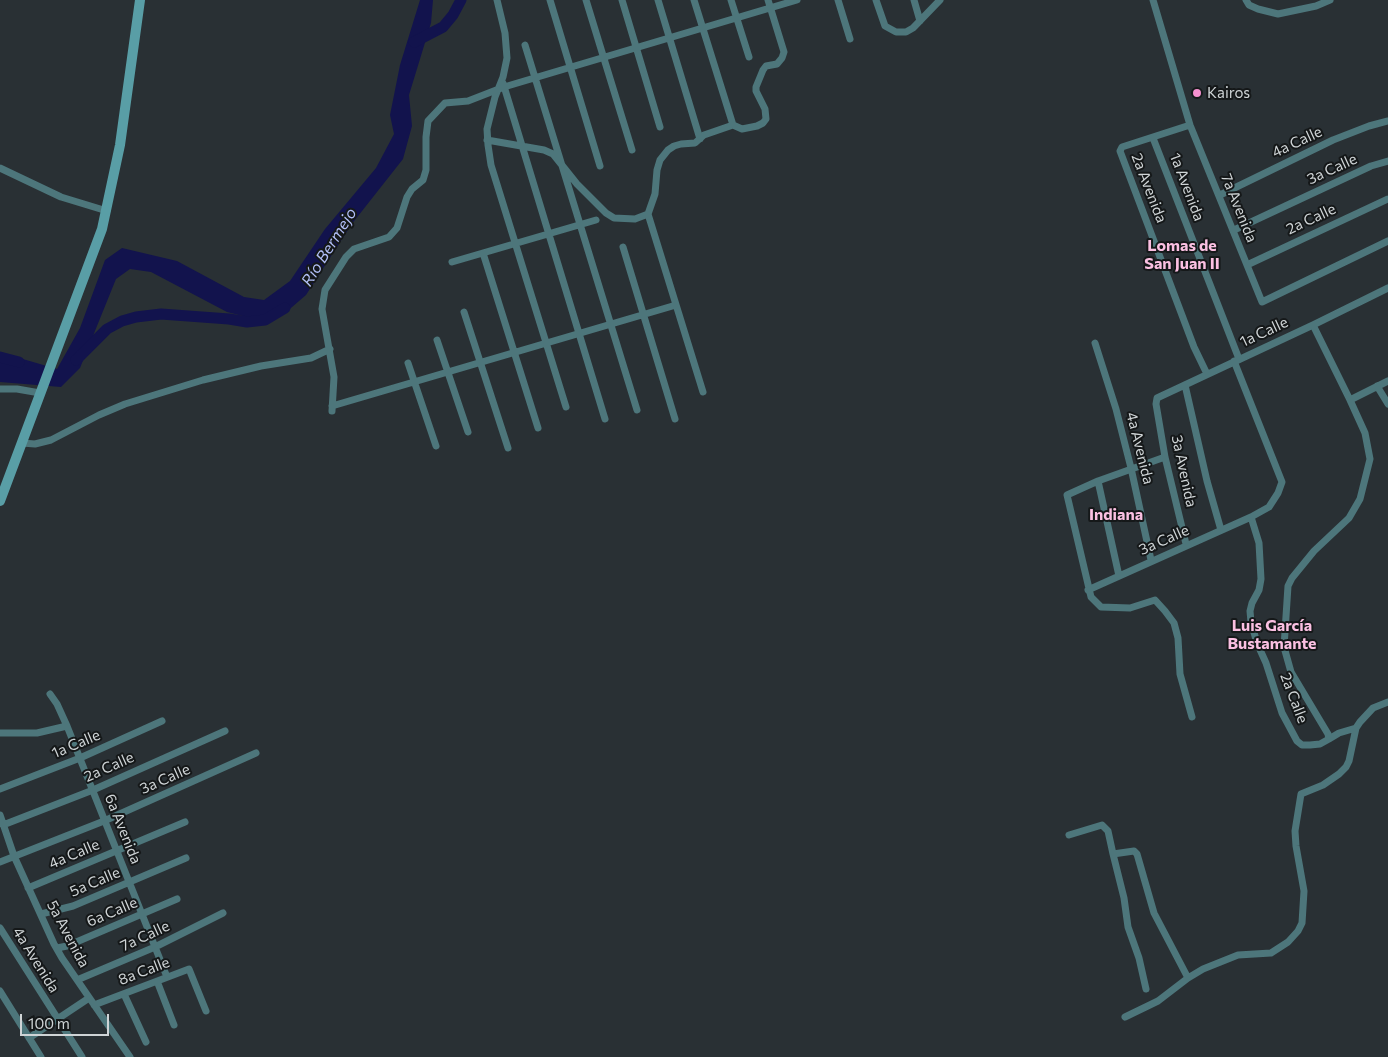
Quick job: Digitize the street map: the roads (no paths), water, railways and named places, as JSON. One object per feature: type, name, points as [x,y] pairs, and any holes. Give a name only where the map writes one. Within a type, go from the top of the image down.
[{"type":"main road","points":[[0,501],[97,245],[120,145],[140,0]]},
{"type":"street","points":[[497,0],[505,33],[507,58],[502,86],[488,129],[491,165],[566,407]]},
{"type":"street","points":[[550,0],[600,166]]},
{"type":"street","points":[[586,0],[632,150]]},
{"type":"street","points":[[622,0],[660,127]]},
{"type":"street","points":[[658,0],[700,139]]},
{"type":"street","points":[[694,0],[733,126]]},
{"type":"street","points":[[731,0],[749,57]]},
{"type":"street","points":[[702,392],[648,214],[655,194],[657,170],[664,154],[674,146],[695,142],[704,135],[733,126],[742,129],[751,128],[766,119],[765,109],[756,91],[756,87],[766,66],[778,64],[784,52],[768,0]]},
{"type":"street","points":[[676,305],[480,362],[332,408],[334,377],[322,309],[325,290],[346,257],[354,249],[389,237],[397,228],[407,197],[412,188],[423,180],[426,170],[428,121],[445,103],[468,101],[502,86],[571,68],[796,0]]},
{"type":"street","points":[[838,0],[850,39]]},
{"type":"street","points":[[876,0],[885,26],[896,32],[906,32],[913,28],[940,0]]},
{"type":"street","points":[[914,0],[920,20]]},
{"type":"street","name":"7a Avenida","points":[[1153,0],[1190,125],[1220,194],[1262,302]]},
{"type":"street","points":[[1246,0],[1249,5],[1258,10],[1278,14],[1316,6],[1330,0]]},
{"type":"street","points":[[525,45],[637,410]]},
{"type":"street","points":[[502,86],[522,146],[604,419]]},
{"type":"street","name":"4a Calle","points":[[1220,194],[1334,140],[1369,126],[1388,121]]},
{"type":"street","points":[[1153,138],[1190,125]]},
{"type":"street","name":"2a Avenida","points":[[1153,138],[1122,147],[1120,151],[1194,347],[1207,374]]},
{"type":"street","name":"1a Avenida","points":[[1153,138],[1282,482],[1278,493],[1269,506],[1251,517]]},
{"type":"street","points":[[488,140],[544,150],[553,154],[577,184],[606,213],[614,218],[635,219],[648,214]]},
{"type":"street","name":"3a Calle","points":[[1234,230],[1362,170],[1388,161]]},
{"type":"street","points":[[0,168],[61,197],[106,211]]},
{"type":"street","name":"2a Calle","points":[[1247,265],[1388,199]]},
{"type":"street","points":[[452,262],[596,220]]},
{"type":"street","name":"1a Calle","points":[[1262,302],[1388,240]]},
{"type":"street","points":[[623,247],[675,419]]},
{"type":"street","points":[[483,253],[538,428]]},
{"type":"street","name":"1a Calle","points":[[1156,404],[1157,398],[1388,288]]},
{"type":"street","points":[[464,312],[508,448]]},
{"type":"street","points":[[1312,325],[1365,433],[1370,459],[1360,499],[1349,518],[1314,551],[1292,578],[1288,586],[1284,647],[1291,672],[1328,734],[1329,739],[1339,733],[1356,728]]},
{"type":"street","points":[[437,340],[468,432]]},
{"type":"street","name":"4a Avenida","points":[[1095,343],[1116,409],[1152,560]]},
{"type":"street","points":[[22,443],[35,444],[51,440],[99,414],[125,404],[203,380],[254,367],[311,358],[324,353],[330,348]]},
{"type":"street","points":[[408,363],[436,446]]},
{"type":"street","points":[[1350,400],[1388,381]]},
{"type":"street","points":[[1185,385],[1221,530]]},
{"type":"street","points":[[1377,386],[1388,404]]},
{"type":"street","points":[[0,389],[41,391]]},
{"type":"street","name":"3a Avenida","points":[[1156,404],[1165,456],[1186,544]]},
{"type":"street","points":[[1165,456],[1098,481],[1067,495],[1091,597],[1101,607],[1130,608],[1152,600],[1157,602],[1166,611],[1174,623],[1178,638],[1180,674],[1192,717]]},
{"type":"street","points":[[1098,481],[1119,576]]},
{"type":"street","name":"3a Calle","points":[[1088,590],[1186,544],[1251,517]]},
{"type":"street","name":"2a Calle","points":[[1251,517],[1259,543],[1261,579],[1250,611],[1257,643],[1266,663],[1282,713],[1297,741],[1302,745],[1310,745],[1320,744],[1329,739]]},
{"type":"street","name":"6a Avenida","points":[[50,694],[67,726],[166,977]]},
{"type":"street","points":[[1125,1016],[1158,1001],[1202,969],[1238,955],[1271,953],[1288,942],[1298,931],[1302,923],[1304,891],[1296,846],[1296,818],[1301,794],[1323,785],[1346,767],[1356,728],[1366,713],[1388,702]]},
{"type":"street","name":"1a Calle","points":[[0,789],[80,758],[162,721]]},
{"type":"street","points":[[0,733],[37,733],[67,726]]},
{"type":"street","name":"2a Calle","points":[[3,825],[93,790],[225,731]]},
{"type":"street","name":"3a Calle","points":[[0,862],[105,820],[256,752]]},
{"type":"street","name":"5a Avenida","points":[[0,815],[14,856],[57,948],[130,1057]]},
{"type":"street","name":"4a Calle","points":[[28,888],[185,822]]},
{"type":"street","points":[[1069,834],[1102,825],[1108,831],[1124,898],[1128,928],[1139,958],[1146,989]]},
{"type":"street","points":[[1113,854],[1134,851],[1137,854],[1154,913],[1188,978]]},
{"type":"street","name":"5a Calle","points":[[41,914],[72,906],[186,858]]},
{"type":"street","name":"6a Calle","points":[[57,948],[67,946],[177,899]]},
{"type":"street","name":"7a Calle","points":[[77,980],[155,947],[223,913]]},
{"type":"street","name":"4a Avenida","points":[[0,928],[82,1057]]},
{"type":"street","name":"8a Calle","points":[[94,1005],[189,969],[206,1011]]},
{"type":"street","points":[[157,981],[174,1025]]},
{"type":"street","points":[[0,992],[41,1057]]},
{"type":"street","points":[[124,994],[146,1042]]},
{"type":"street","points":[[29,1038],[89,998]]},
{"type":"water","points":[[420,0],[433,0],[431,23],[409,95],[412,126],[403,159],[351,225],[306,295],[284,314],[255,319],[227,312],[151,272],[130,269],[116,279],[80,368],[61,387],[0,382],[0,359],[16,357],[57,369],[80,328],[105,260],[122,248],[177,261],[244,297],[264,300],[290,281],[325,229],[376,168],[394,134],[390,115],[400,65]]},
{"type":"waterway","name":"Río Bermejo","points":[[414,42],[443,27],[453,15],[461,0]]},
{"type":"waterway","name":"Río Bermejo","points":[[76,360],[107,329],[122,321],[136,317],[161,314],[247,322],[265,320],[285,308]]},
{"type":"waterway","name":"Río Bermejo","points":[[0,357],[19,362]]},
{"type":"place","name":"Kairos","points":[[1197,93]]},
{"type":"district","name":"Lomas de San Juan II","points":[[1182,255]]},
{"type":"district","name":"Indiana","points":[[1116,515]]},
{"type":"district","name":"Luis García Bustamante","points":[[1272,635]]}]
